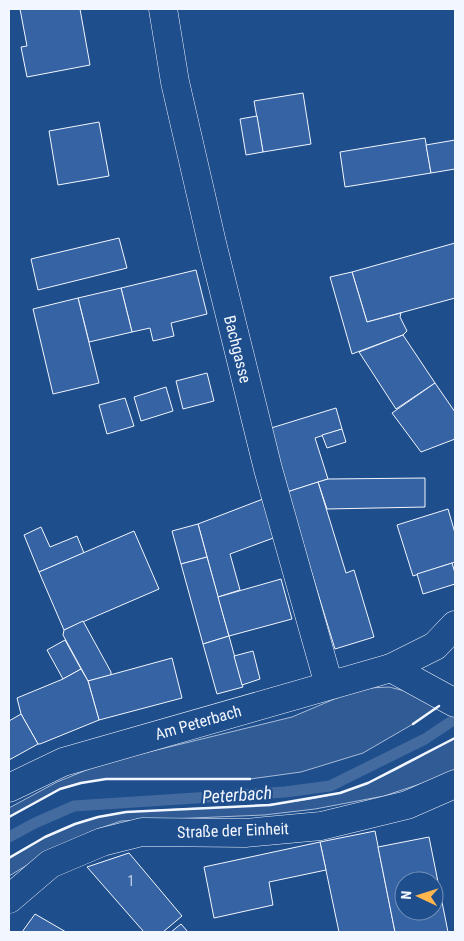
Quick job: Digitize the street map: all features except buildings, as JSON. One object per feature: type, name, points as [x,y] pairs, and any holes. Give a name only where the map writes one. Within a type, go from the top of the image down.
[{"type":"street","name":"Bachgasse","points":[[163,9],[175,82],[214,253],[268,469],[329,686]]},
{"type":"street","name":"Am Peterbach","points":[[9,788],[63,762],[390,668],[435,646],[455,624]]},
{"type":"street","points":[[390,668],[451,700]]},
{"type":"street","name":"Straße der Einheit","points":[[14,895],[50,864],[102,842],[142,832],[245,833],[321,826],[407,805],[455,784]]},
{"type":"shaded area","points":[[389,687],[417,694],[439,706],[413,724],[363,753],[301,772],[250,779],[106,779],[81,783],[60,789],[9,817],[9,808],[57,782],[94,767],[292,717],[344,695],[369,688]]},
{"type":"shaded area","points":[[455,738],[455,769],[444,776],[384,796],[315,809],[264,815],[121,821],[92,831],[47,853],[9,876],[9,857],[52,834],[86,820],[130,812],[251,806],[317,798],[339,793],[369,782]]},
{"type":"waterway","name":"Peterbach","points":[[9,837],[74,806],[285,792],[330,786],[425,739],[455,719]]},
{"type":"wall","points":[[413,724],[439,706]]},
{"type":"wall","points":[[9,858],[45,837],[75,824],[98,817],[126,812],[270,805],[340,793],[368,783],[455,738]]},
{"type":"wall","points":[[9,817],[60,789],[106,779],[250,779]]}]
